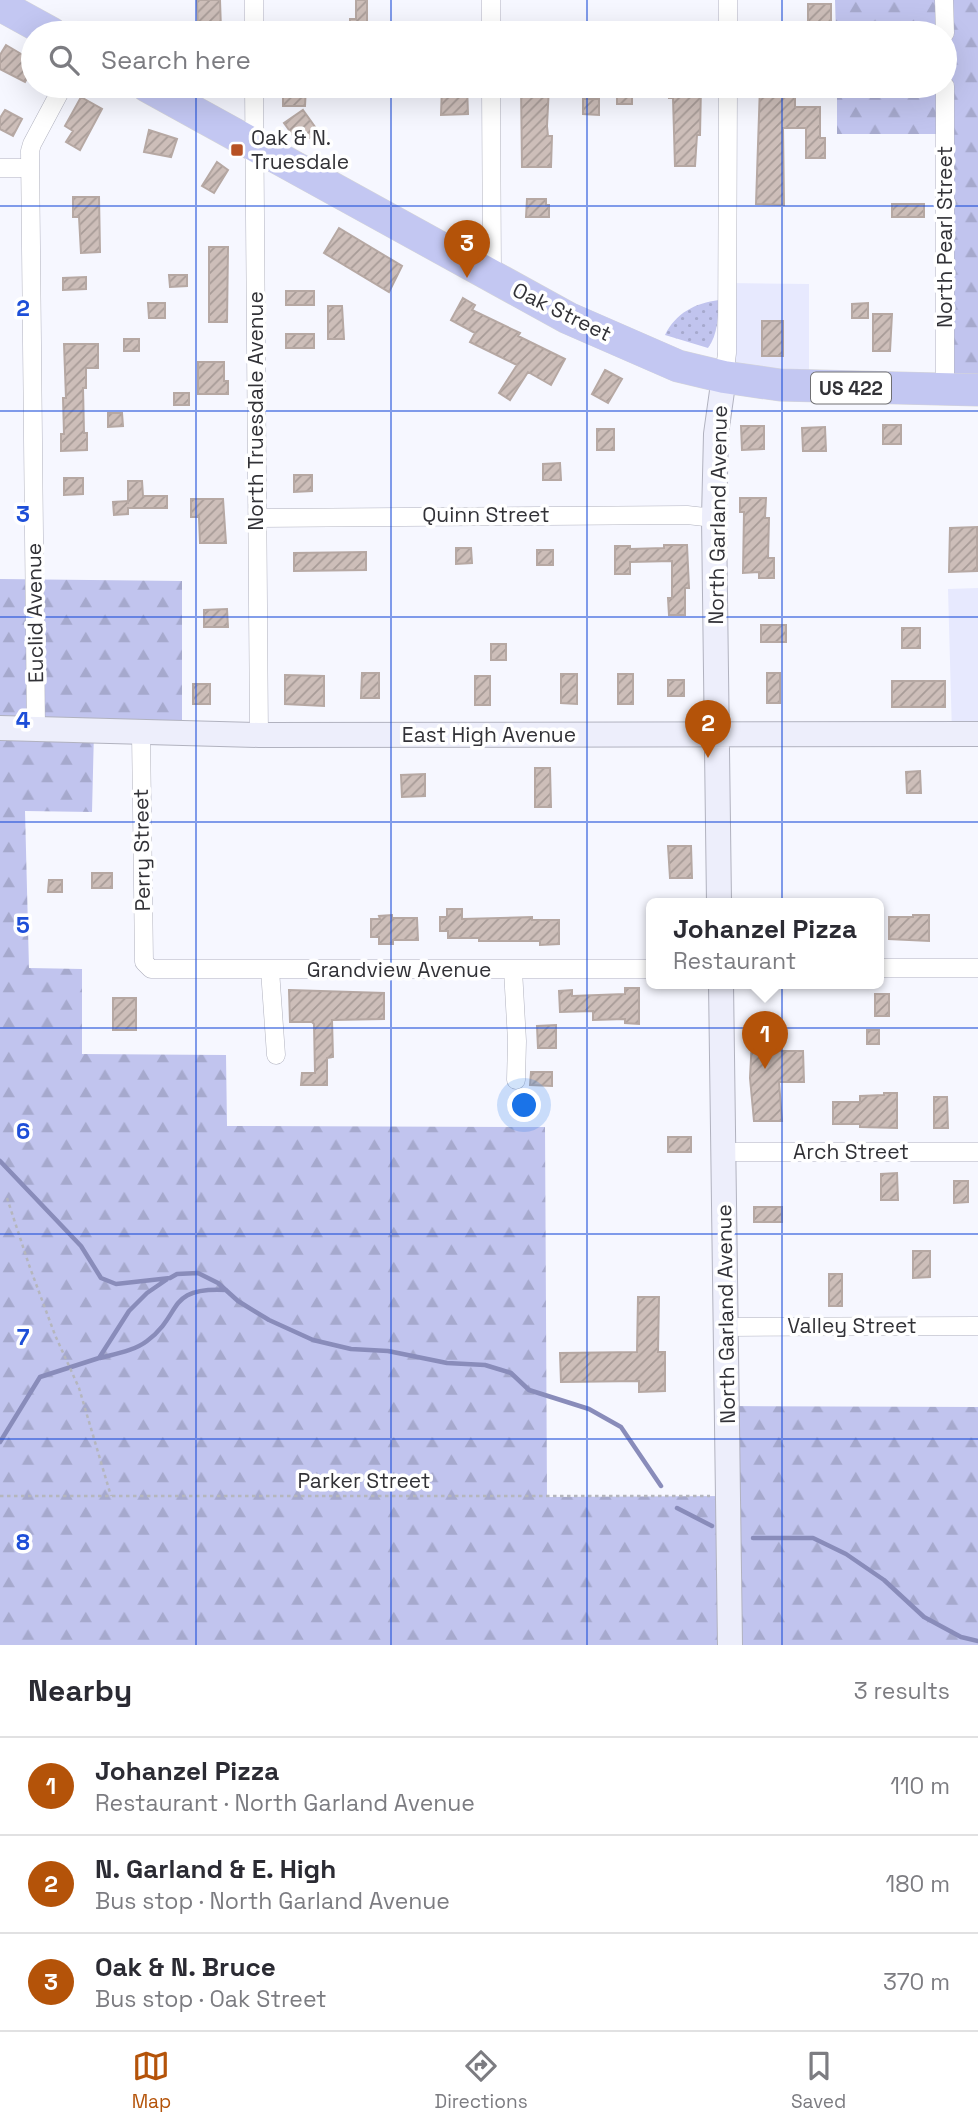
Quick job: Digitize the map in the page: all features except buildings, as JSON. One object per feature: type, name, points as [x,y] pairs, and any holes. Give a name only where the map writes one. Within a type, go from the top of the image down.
[{"type":"highway","points":[[0,5],[29,21]]},
{"type":"highway","name":"Oak Street","points":[[169,98],[568,318],[678,366],[724,377],[809,387],[978,390]]},
{"type":"street","points":[[254,0],[254,21]]},
{"type":"street","points":[[491,0],[491,21]]},
{"type":"street","points":[[728,0],[728,21]]},
{"type":"street","points":[[944,0],[944,21]]},
{"type":"street","name":"Euclid Avenue","points":[[36,728],[30,168],[32,144],[57,98]]},
{"type":"street","name":"North Truesdale Avenue","points":[[254,98],[259,736]]},
{"type":"street","points":[[491,98],[492,276]]},
{"type":"street","name":"North Garland Avenue","points":[[719,898],[714,518],[716,434],[727,353],[728,98]]},
{"type":"street","name":"North Pearl Street","points":[[945,98],[945,389]]},
{"type":"street","points":[[0,168],[30,168]]},
{"type":"street","name":"Quinn Street","points":[[257,518],[687,515],[714,518]]},
{"type":"street","name":"East High Avenue","points":[[0,728],[259,736],[978,734]]},
{"type":"street","name":"Perry Street","points":[[141,733],[144,962],[147,967]]},
{"type":"street","name":"Grandview Avenue","points":[[147,967],[158,970],[646,969]]},
{"type":"street","points":[[884,968],[978,968]]},
{"type":"street","points":[[270,970],[276,1055]]},
{"type":"street","points":[[513,970],[516,1080]]},
{"type":"street","name":"North Garland Avenue","points":[[721,989],[730,1645]]},
{"type":"street","name":"Arch Street","points":[[724,1152],[978,1152]]},
{"type":"street","name":"Valley Street","points":[[726,1327],[978,1326]]},
{"type":"path","points":[[7,1198],[29,1265],[77,1384],[111,1496]]},
{"type":"path","name":"Parker Street","points":[[0,1496],[728,1496]]},
{"type":"shaded area","points":[[727,283],[809,284],[809,387],[724,377]]},
{"type":"shaded area","points":[[978,588],[978,734],[952,734],[948,589]]},
{"type":"green space","points":[[835,0],[978,0],[978,390],[945,389],[945,134],[837,134],[837,98],[957,98],[957,21],[836,21]]},
{"type":"green space","points":[[719,300],[716,331],[708,348],[665,335],[669,327],[687,310]]},
{"type":"green space","points":[[0,579],[182,581],[182,734],[94,731],[92,812],[25,811],[29,968],[82,969],[82,1054],[226,1055],[227,1126],[545,1127],[547,1497],[727,1496],[727,1406],[978,1407],[978,1645],[0,1645]]},
{"type":"waterway","points":[[0,1161],[81,1246],[101,1278],[116,1284],[198,1273],[218,1283],[238,1301],[269,1320],[313,1340],[351,1349],[388,1351],[447,1363],[485,1365],[511,1373],[529,1390],[589,1409],[621,1427],[661,1486]]},
{"type":"waterway","points":[[0,1442],[40,1377],[99,1358],[129,1311],[147,1293],[166,1280]]},
{"type":"waterway","points":[[100,1358],[130,1350],[147,1341],[159,1331],[184,1297],[207,1290],[226,1290]]},
{"type":"waterway","points":[[677,1508],[712,1526]]},
{"type":"waterway","points":[[753,1538],[813,1538],[846,1554],[884,1580],[924,1617],[961,1637],[978,1641]]},
{"type":"place","name":"Oak & N. Truesdale","points":[[237,150]]},
{"type":"place","name":"Oak & N. Bruce","points":[[467,278]]},
{"type":"place","name":"N. Garland & E. High","points":[[708,758]]},
{"type":"place","name":"Johanzel Pizza","points":[[765,1069]]}]
